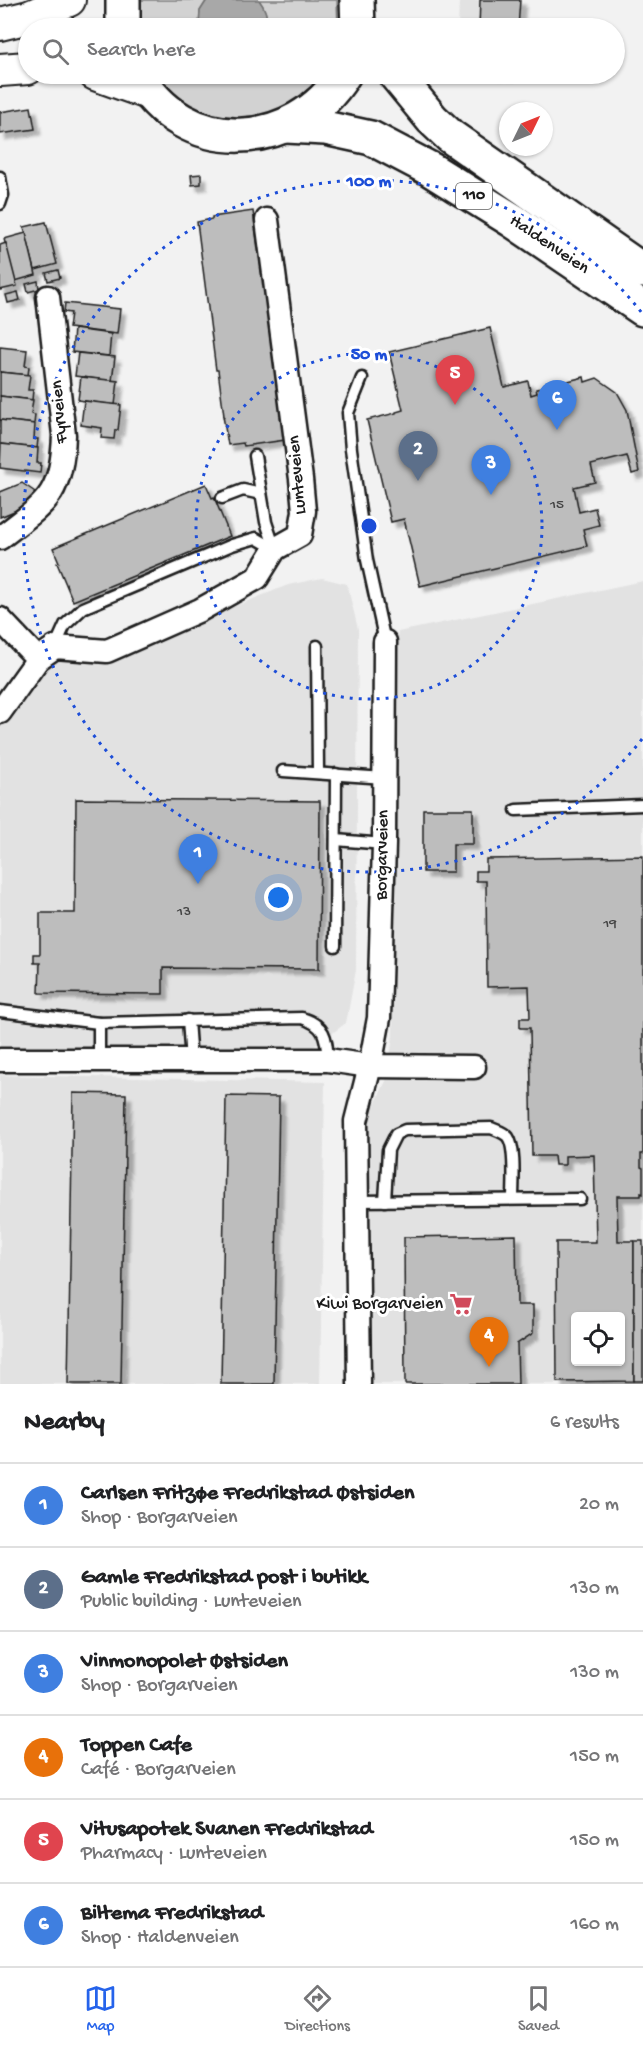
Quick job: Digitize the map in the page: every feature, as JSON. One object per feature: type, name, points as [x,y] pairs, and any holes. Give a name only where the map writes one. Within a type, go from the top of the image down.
[{"type":"highway","points":[[123,0],[123,18]]},
{"type":"highway","name":"110","points":[[144,84],[163,106],[183,120],[222,134],[255,134],[286,126],[314,110],[338,84]]},
{"type":"highway","name":"Haldenveien","points":[[402,84],[432,119],[450,136],[643,271]]},
{"type":"highway","name":"Haldenveien","points":[[286,126],[325,128],[371,138],[430,169],[512,220],[643,309]]},
{"type":"street","points":[[24,18],[69,0]]},
{"type":"street","points":[[0,24],[18,20]]},
{"type":"street","points":[[0,70],[18,69]]},
{"type":"street","name":"Lunteveien","points":[[46,653],[107,651],[200,610],[257,578],[275,549],[300,535],[304,511],[301,479],[267,220]]},
{"type":"street","name":"Fyrveien","points":[[0,538],[51,494],[58,481],[63,459],[64,435],[48,297]]},
{"type":"street","points":[[0,619],[46,653],[0,712]]},
{"type":"street","name":"Borgarveien","points":[[359,1384],[356,1121],[379,1018],[384,844],[385,642]]},
{"type":"street","points":[[0,1060],[328,1060],[370,1066],[474,1067]]},
{"type":"lane","points":[[0,177],[3,195],[0,204]]},
{"type":"lane","points":[[362,378],[348,414],[367,560],[385,642]]},
{"type":"lane","points":[[255,456],[266,522],[275,549]]},
{"type":"lane","points":[[222,498],[243,490],[261,494]]},
{"type":"lane","points":[[46,653],[65,625],[83,608],[232,545],[256,538],[275,549]]},
{"type":"lane","points":[[317,646],[318,773]]},
{"type":"lane","points":[[283,771],[385,778]]},
{"type":"lane","points":[[335,946],[336,774]]},
{"type":"lane","points":[[516,810],[643,805]]},
{"type":"lane","points":[[336,840],[384,844]]},
{"type":"lane","points":[[0,1011],[99,1023],[302,1018],[315,1022],[326,1036],[328,1060]]},
{"type":"lane","points":[[188,1020],[190,1060]]},
{"type":"lane","points":[[99,1023],[99,1060]]},
{"type":"lane","points":[[386,1201],[388,1150],[396,1134],[405,1130],[491,1128],[502,1132],[508,1138],[512,1148],[513,1199]]},
{"type":"lane","points":[[357,1201],[580,1199]]},
{"type":"shaded area","points":[[135,0],[207,0],[200,11],[200,18],[134,18]]},
{"type":"shaded area","points":[[207,0],[259,0],[267,18],[200,18],[200,11]]},
{"type":"shaded area","points":[[259,0],[337,0],[338,18],[267,18]]},
{"type":"shaded area","points":[[459,0],[518,0],[517,18],[458,18]]},
{"type":"shaded area","points":[[160,84],[315,84],[304,97],[275,116],[241,124],[206,120]]},
{"type":"shaded area","points":[[322,578],[347,584],[358,629],[356,970],[346,1023],[308,1051],[0,1047],[0,724],[41,670],[59,658],[97,662],[288,585]]},
{"type":"shaded area","points":[[643,581],[643,1384],[372,1384],[367,1142],[371,1112],[387,1079],[393,1036],[393,666],[398,632]]},
{"type":"shaded area","points":[[0,1075],[325,1082],[320,1384],[0,1384]]},
{"type":"building","points":[[480,0],[520,0],[519,18],[479,18]]},
{"type":"building","points":[[31,107],[35,129],[0,134],[0,112]]},
{"type":"building","points":[[201,174],[201,184],[192,185],[191,175]]},
{"type":"building","points":[[253,211],[285,440],[244,446],[243,443],[228,445],[197,222],[212,219],[212,217]]},
{"type":"building","points":[[46,222],[57,264],[35,270],[24,227]]},
{"type":"building","points":[[26,233],[36,275],[15,281],[4,239]]},
{"type":"building","points":[[6,243],[17,286],[0,290],[0,245]]},
{"type":"building","points":[[58,270],[60,278],[48,281],[46,273]]},
{"type":"building","points":[[38,281],[39,289],[28,292],[26,284]]},
{"type":"building","points":[[18,292],[20,300],[8,303],[6,295]]},
{"type":"building","points":[[65,303],[120,309],[117,334],[69,328],[71,313],[64,312]]},
{"type":"building","points":[[490,328],[504,387],[528,381],[531,395],[537,393],[536,389],[584,377],[585,382],[597,378],[617,392],[627,410],[639,472],[632,474],[627,456],[591,465],[595,482],[574,487],[579,512],[595,508],[599,525],[583,529],[587,546],[420,586],[404,519],[391,522],[367,420],[403,410],[389,352]]},
{"type":"building","points":[[74,329],[111,334],[109,356],[72,352]]},
{"type":"building","points":[[0,347],[27,350],[25,366],[29,367],[28,375],[0,372]]},
{"type":"building","points":[[78,353],[115,357],[112,381],[75,376]]},
{"type":"building","points":[[0,372],[30,375],[28,390],[33,390],[32,400],[0,396]]},
{"type":"building","points":[[81,377],[118,381],[115,405],[78,400]]},
{"type":"building","points":[[0,396],[33,400],[31,414],[35,415],[34,424],[0,420]]},
{"type":"building","points":[[84,401],[121,405],[118,430],[115,430],[114,439],[101,438],[102,428],[81,425]]},
{"type":"building","points":[[0,420],[35,424],[34,439],[38,439],[37,448],[0,444]]},
{"type":"building","points":[[1,444],[38,448],[37,463],[41,463],[40,473],[0,468]]},
{"type":"building","points":[[22,483],[41,496],[31,504],[0,517],[0,492]]},
{"type":"building","points":[[206,484],[212,498],[214,497],[230,536],[73,601],[53,548]]},
{"type":"building","points":[[76,799],[320,801],[319,969],[163,968],[163,994],[39,993],[40,963],[34,963],[34,954],[40,954],[40,913],[75,913]]},
{"type":"building","points":[[423,809],[473,809],[473,844],[453,844],[453,872],[423,872]]},
{"type":"building","points":[[643,856],[643,1154],[641,1154],[641,1167],[643,1168],[643,1194],[641,1193],[641,1196],[617,1196],[618,1241],[634,1241],[634,1381],[557,1382],[556,1242],[596,1242],[594,1155],[565,1156],[565,1165],[555,1165],[554,1156],[532,1156],[530,1028],[520,1028],[520,1018],[530,1018],[529,986],[487,987],[486,881],[476,881],[476,871],[486,871],[486,859]]},
{"type":"building","points":[[73,1093],[126,1094],[121,1384],[68,1384]]},
{"type":"building","points":[[226,1096],[279,1097],[274,1384],[221,1384]]},
{"type":"building","points":[[516,1235],[517,1305],[533,1305],[533,1333],[517,1344],[518,1384],[405,1384],[404,1237]]},
{"type":"building","points":[[634,1241],[643,1241],[643,1381],[634,1381]]},
{"type":"place","name":"Vitusapotek Svanen Fredrikstad","points":[[455,405]]},
{"type":"place","name":"Biltema Fredrikstad","points":[[557,430]]},
{"type":"place","name":"Gamle Fredrikstad post i butikk","points":[[418,481]]},
{"type":"place","name":"Vinmonopolet Østsiden","points":[[491,495]]},
{"type":"place","name":"Carlsen Fritzøe Fredrikstad Østsiden","points":[[198,884]]},
{"type":"place","name":"Kiwi Borgarveien","points":[[461,1304]]},
{"type":"place","name":"Toppen Cafe","points":[[489,1367]]}]
